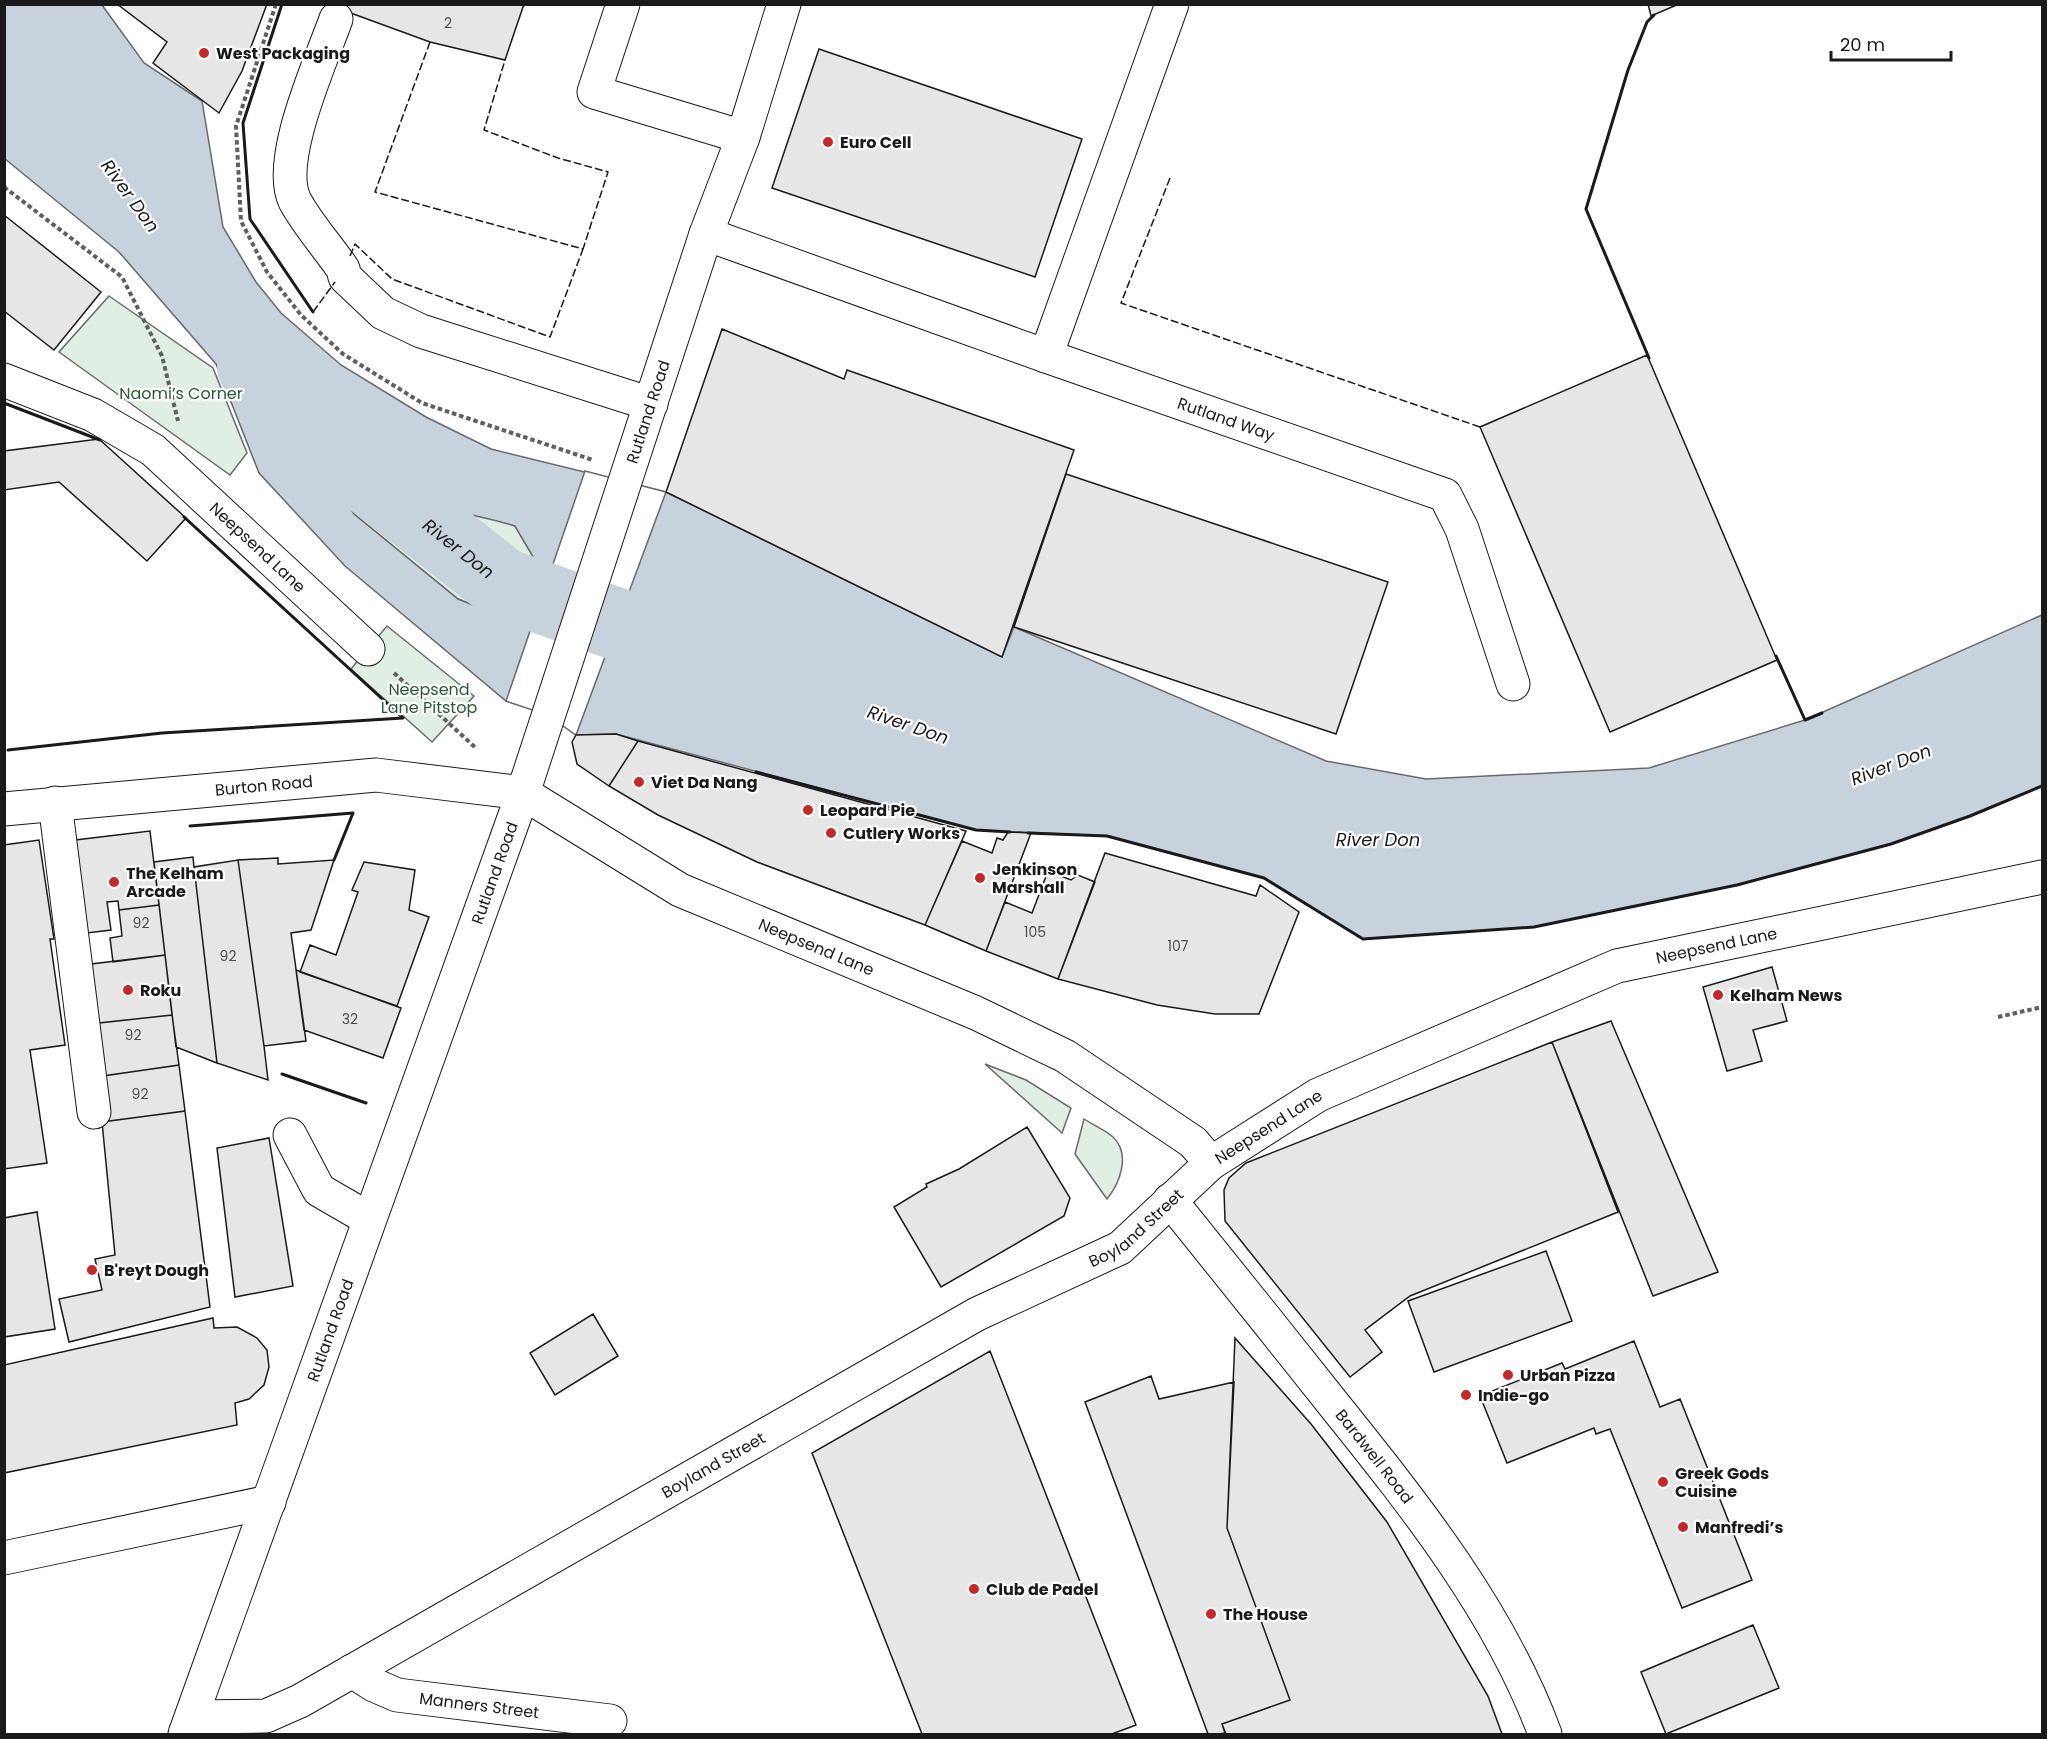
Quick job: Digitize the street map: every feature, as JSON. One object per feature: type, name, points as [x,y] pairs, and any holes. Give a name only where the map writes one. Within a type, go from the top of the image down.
[{"type":"main road","points":[[623,4],[594,92],[743,137]]},
{"type":"main road","name":"Rutland Road","points":[[189,1726],[523,793],[706,234],[743,137],[784,4]]},
{"type":"main road","points":[[1046,356],[1172,4]]},
{"type":"main road","points":[[336,19],[299,120],[290,162],[294,200],[344,269],[345,277],[383,313],[422,331],[651,404]]},
{"type":"main road","name":"Rutland Way","points":[[706,234],[1046,356],[1445,495],[1462,529],[1513,684]]},
{"type":"main road","name":"Neepsend Lane","points":[[4,380],[93,415],[153,450],[368,650]]},
{"type":"main road","name":"Burton Road","points":[[4,809],[376,775],[523,793]]},
{"type":"main road","name":"Neepsend Lane","points":[[523,793],[680,890],[976,1013],[1065,1056],[1193,1142],[1211,1163],[1318,1095],[1617,966],[2043,877]]},
{"type":"main road","points":[[55,803],[94,1112]]},
{"type":"main road","points":[[290,1135],[319,1190],[369,1219]]},
{"type":"main road","name":"Boyland Street","points":[[189,1726],[266,1716],[300,1701],[977,1314],[1120,1248],[1211,1163]]},
{"type":"main road","name":"Bardwell Road","points":[[1170,1200],[1407,1496],[1467,1583],[1510,1655],[1545,1734]]},
{"type":"main road","points":[[4,1558],[269,1502]]},
{"type":"main road","name":"Manners Street","points":[[352,1671],[374,1685],[397,1695],[610,1721]]},
{"type":"path","points":[[4,187],[122,277],[162,356],[179,428]]},
{"type":"path","points":[[368,650],[484,756]]},
{"type":"path","points":[[1998,1017],[2043,1007]]},
{"type":"green space","name":"Naomi’s Corner","points":[[109,296],[213,368],[247,453],[230,475],[59,352]]},
{"type":"green space","points":[[321,428],[424,500],[455,513],[488,517],[515,526],[543,573],[508,619],[458,599],[354,514],[319,458]]},
{"type":"green space","name":"Neepsend Lane Pitstop","points":[[387,626],[474,696],[432,742],[351,669]]},
{"type":"green space","points":[[985,1064],[1026,1080],[1071,1108],[1062,1133]]},
{"type":"green space","points":[[1084,1119],[1113,1137],[1121,1152],[1122,1168],[1116,1185],[1107,1199],[1075,1154]]},
{"type":"water","points":[[4,5],[102,5],[144,63],[202,101],[223,227],[256,282],[281,313],[341,365],[426,417],[491,449],[666,492],[1002,657],[1014,627],[1326,761],[1426,779],[1649,768],[1805,720],[2042,615],[2042,786],[1970,816],[1891,844],[1737,885],[1534,927],[1363,939],[1264,878],[1107,836],[976,830],[616,734],[576,735],[548,714],[506,701],[345,566],[259,473],[216,364],[119,252],[5,159]],"holes":[[[321,428],[413,494],[448,509],[515,526],[542,572],[522,580],[525,600],[508,619],[458,599],[354,514],[319,458]]]},
{"type":"pier","points":[[585,471],[666,492],[576,735],[547,715],[506,701]]},
{"type":"building","name":"West Packaging","points":[[117,4],[267,4],[242,71],[219,113],[153,63],[167,42]]},
{"type":"building","points":[[326,4],[524,4],[505,60],[430,42]]},
{"type":"building","points":[[1648,4],[1679,4],[1651,16]]},
{"type":"building","points":[[819,49],[1082,139],[1035,277],[772,188]]},
{"type":"building","points":[[4,215],[101,292],[54,350],[4,311]]},
{"type":"building","points":[[722,329],[844,379],[847,370],[1074,450],[1002,657],[666,492]]},
{"type":"building","points":[[1647,355],[1777,660],[1610,732],[1480,427]]},
{"type":"building","points":[[99,439],[186,518],[147,561],[59,482],[4,490],[4,451]]},
{"type":"building","points":[[1066,474],[1388,582],[1336,734],[1014,627]]},
{"type":"building","points":[[616,734],[638,741],[609,786],[577,764],[572,742],[576,735]]},
{"type":"building","name":"Cutlery Works","points":[[638,741],[966,831],[925,925],[757,862],[658,815],[609,786]]},
{"type":"building","name":"The Kelham Arcade","points":[[150,831],[159,905],[119,910],[118,901],[107,902],[111,930],[87,933],[67,841]]},
{"type":"building","name":"Jenkinson Marshall","points":[[1008,832],[1031,833],[986,951],[925,925],[962,841],[992,853],[997,838],[1003,840]]},
{"type":"building","points":[[39,840],[54,939],[50,939],[65,1045],[30,1050],[47,1163],[4,1169],[4,845]]},
{"type":"building","points":[[1105,853],[1256,896],[1260,885],[1299,912],[1259,1014],[1215,1014],[1157,1005],[1058,979]]},
{"type":"building","points":[[193,857],[217,1063],[176,1047],[154,862]]},
{"type":"building","points":[[278,858],[278,864],[334,860],[311,930],[291,933],[306,1041],[264,1046],[238,860]]},
{"type":"building","points":[[238,860],[268,1080],[217,1063],[194,867]]},
{"type":"building","points":[[364,862],[415,870],[409,910],[429,917],[397,1006],[300,972],[310,945],[336,955],[358,892],[352,890]]},
{"type":"building","points":[[1048,871],[1071,880],[1078,875],[1095,882],[1058,979],[986,951],[1005,902],[1032,913]]},
{"type":"building","points":[[159,905],[165,955],[113,962],[110,938],[122,936],[119,910]]},
{"type":"building","name":"Roku","points":[[165,955],[172,1015],[90,1024],[83,965]]},
{"type":"building","points":[[1772,967],[1787,1021],[1753,1030],[1762,1061],[1727,1071],[1703,987]]},
{"type":"building","points":[[296,970],[401,1008],[383,1058],[304,1030]]},
{"type":"building","points":[[172,1015],[179,1065],[96,1077],[90,1024]]},
{"type":"building","points":[[1611,1021],[1718,1272],[1653,1296],[1552,1042]]},
{"type":"building","points":[[1552,1042],[1618,1212],[1410,1296],[1365,1330],[1382,1352],[1350,1377],[1225,1221],[1224,1190],[1229,1178],[1246,1163]]},
{"type":"building","points":[[179,1065],[185,1111],[102,1122],[96,1077]]},
{"type":"building","points":[[185,1111],[210,1307],[69,1342],[59,1299],[102,1290],[95,1259],[115,1255],[102,1122]]},
{"type":"building","points":[[1027,1127],[1070,1198],[1064,1216],[941,1287],[894,1207],[927,1187],[926,1184],[959,1169]]},
{"type":"building","points":[[269,1138],[293,1286],[235,1297],[217,1148]]},
{"type":"building","points":[[37,1212],[55,1329],[4,1337],[4,1218]]},
{"type":"building","points":[[1546,1251],[1572,1321],[1434,1372],[1408,1301]]},
{"type":"building","points":[[593,1314],[618,1356],[555,1395],[530,1353]]},
{"type":"building","points":[[213,1318],[214,1328],[237,1327],[257,1338],[267,1350],[269,1367],[264,1385],[249,1399],[235,1403],[237,1425],[4,1473],[4,1365]]},
{"type":"building","points":[[1235,1338],[1311,1424],[1387,1522],[1488,1696],[1502,1734],[1226,1734],[1222,1724],[1290,1700],[1227,1528]]},
{"type":"building","points":[[1634,1341],[1660,1407],[1680,1399],[1752,1580],[1682,1608],[1610,1429],[1596,1434],[1594,1428],[1507,1463],[1480,1396],[1562,1363],[1565,1369]]},
{"type":"building","name":"Club de Padel","points":[[990,1351],[1136,1725],[1112,1734],[922,1734],[812,1453]]},
{"type":"building","name":"The House","points":[[1151,1376],[1159,1399],[1234,1382],[1227,1528],[1290,1700],[1222,1724],[1225,1733],[1220,1734],[1208,1734],[1085,1402]]},
{"type":"building","points":[[1753,1625],[1779,1688],[1666,1734],[1641,1672]]},
{"type":"waterway","name":"River Don","points":[[253,367],[290,417],[503,584],[617,624]]},
{"type":"fence","points":[[430,42],[375,192],[583,249],[608,172],[558,158],[484,130],[505,60]]},
{"type":"fence","points":[[1170,178],[1121,303],[1480,427]]},
{"type":"fence","points":[[350,256],[355,244],[392,279],[550,337],[583,249]]},
{"type":"fence","points":[[313,312],[335,282]]},
{"type":"wall","points":[[282,4],[243,123],[250,219],[313,312]]},
{"type":"wall","points":[[1649,358],[1586,209],[1628,70],[1647,22],[1654,15]]},
{"type":"wall","points":[[4,403],[100,440]]},
{"type":"wall","points":[[8,750],[162,733],[403,718],[184,517]]},
{"type":"wall","points":[[1776,656],[1805,720],[1822,713]]},
{"type":"wall","points":[[756,772],[976,830],[1010,832]]},
{"type":"wall","points":[[1028,833],[1107,836],[1264,878],[1363,939],[1534,927],[1737,885],[1891,844],[1970,816],[2042,786]]},
{"type":"wall","points":[[190,826],[353,813],[334,860]]},
{"type":"wall","points":[[282,1074],[366,1103]]},
{"type":"place","name":"West Packaging","points":[[204,53]]},
{"type":"place","name":"Euro Cell","points":[[828,142]]},
{"type":"place","name":"Viet Da Nang","points":[[639,782]]},
{"type":"place","name":"Leopard Pie","points":[[808,810]]},
{"type":"place","name":"Cutlery Works","points":[[831,833]]},
{"type":"place","name":"Jenkinson Marshall","points":[[980,878]]},
{"type":"place","name":"The Kelham Arcade","points":[[114,882]]},
{"type":"place","name":"Roku","points":[[128,990]]},
{"type":"place","name":"Kelham News","points":[[1718,995]]},
{"type":"place","name":"B'reyt Dough","points":[[92,1270]]},
{"type":"place","name":"Urban Pizza","points":[[1508,1375]]},
{"type":"place","name":"Indie-go","points":[[1466,1395]]},
{"type":"place","name":"Greek Gods Cuisine","points":[[1663,1482]]},
{"type":"place","name":"Manfredi’s","points":[[1683,1527]]},
{"type":"place","name":"Club de Padel","points":[[974,1589]]},
{"type":"place","name":"The House","points":[[1211,1614]]}]
